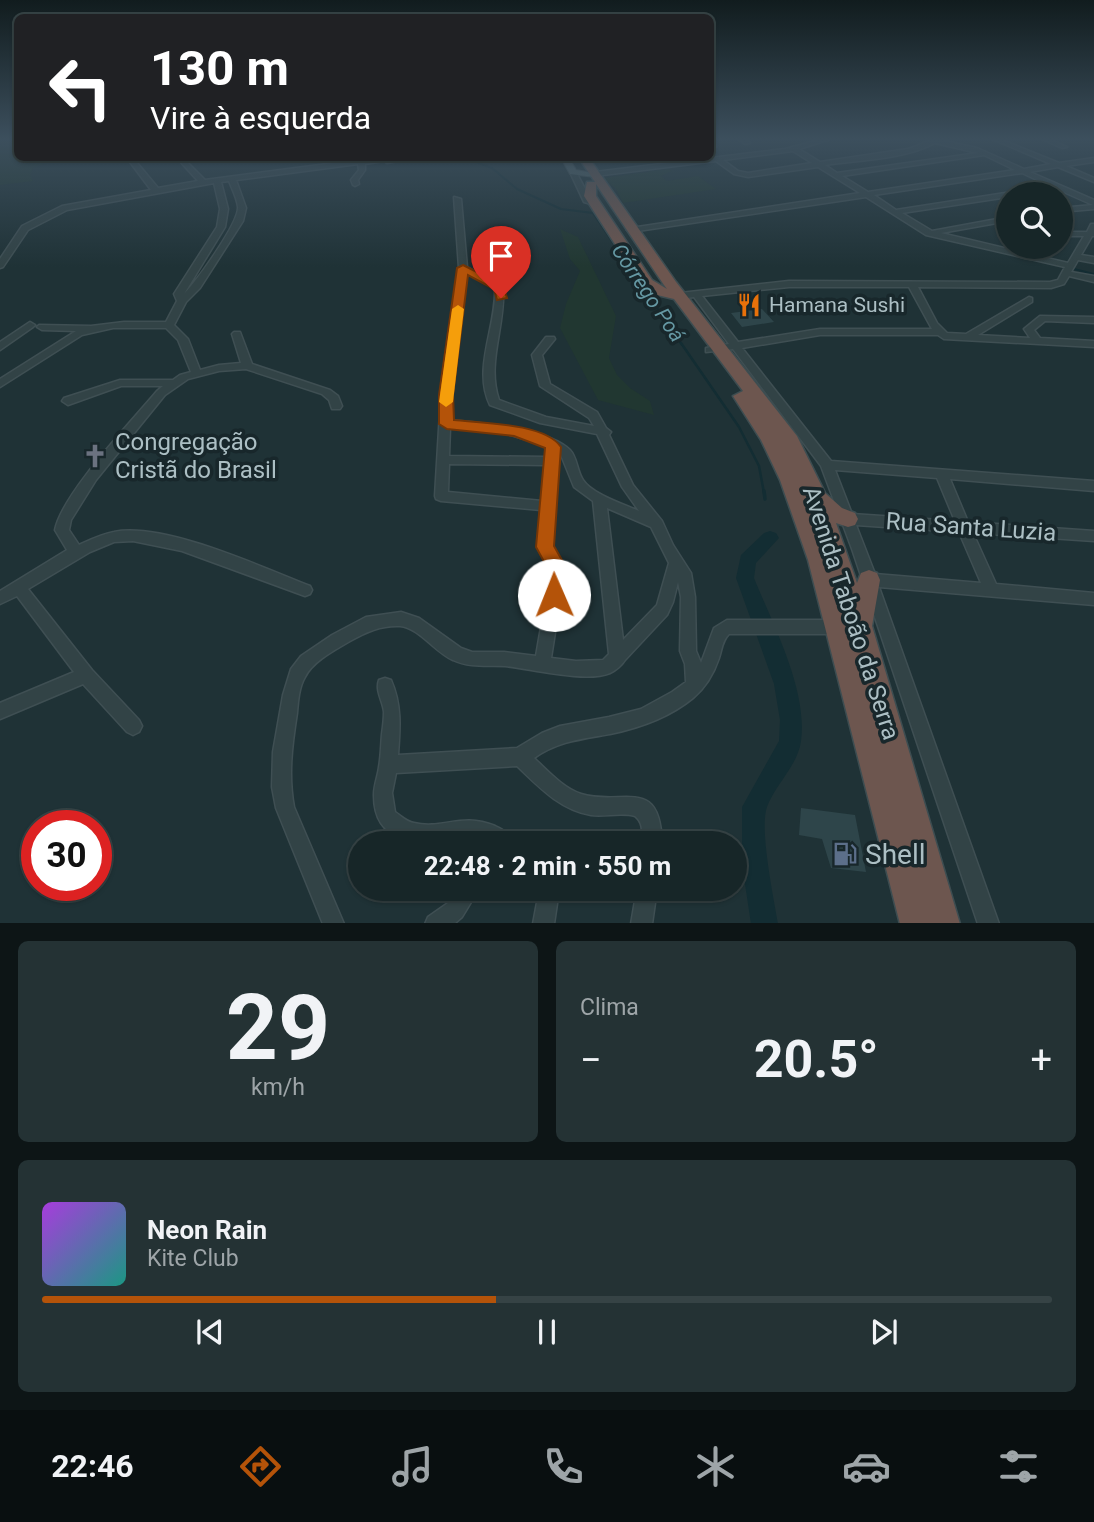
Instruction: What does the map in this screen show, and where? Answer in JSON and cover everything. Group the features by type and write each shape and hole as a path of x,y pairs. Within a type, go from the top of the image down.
{"highway":[{"name":"Avenida Taboão da Serra","path":"590,181 679,292 790,441 816,494 849,629 944,923"},
{"name":"Avenida Taboão da Serra","path":"590,181 679,292"},
{"name":"Avenida Taboão da Serra","path":"722,348 790,480 819,560 849,629 861,713 916,923"},
{"path":"816,494 835,514 848,519"},
{"path":"849,629 864,601 869,580"}],"street":[{"path":"148,181 157,192"},
{"path":"172,189 224,181"},
{"path":"169,325 182,301 197,286 239,221 242,208 232,181"},
{"path":"587,181 589,202"},
{"path":"846,181 929,233 992,247 1094,279"},
{"path":"631,230 948,181"},
{"path":"0,265 19,234 49,214 82,204 203,182 218,182"},
{"path":"182,301 179,294 221,227 226,211 218,182"},
{"path":"1073,194 1094,205"},
{"path":"895,212 996,197"},
{"path":"457,199 463,268 446,395 447,424 441,496 547,506"},
{"path":"1073,208 1094,205"},
{"path":"929,233 996,221"},
{"path":"679,292 789,284 1051,285 1061,282 1093,231"},
{"path":"1073,233 1093,231"},
{"path":"1084,245 1094,247"},
{"path":"992,247 996,246"},
{"path":"1077,257 1094,260"},
{"path":"463,268 499,287 501,298 492,347 491,387 494,402 544,420 605,432"},
{"path":"912,285 944,336 1094,344"},
{"path":"968,337 1029,300"},
{"path":"1037,341 1029,329 1043,318 1094,320"},
{"path":"0,347 30,325"},
{"path":"42,327 169,325 183,339 196,372"},
{"path":"0,384 70,337 91,328"},
{"path":"722,348 820,332 940,332"},
{"path":"236,334 247,366"},
{"path":"550,339 537,355 545,386 593,415 605,432 628,486 657,525 685,580 688,651 693,664 695,686"},
{"path":"722,348 827,466 989,923"},
{"path":"77,554 62,530 64,519 130,429 173,383 196,372 247,366 326,392 334,398 336,406"},
{"path":"0,372 16,373"},
{"path":"68,401 120,383 173,383"},
{"path":"447,424 515,431 548,442 552,454 545,547 558,569 542,665"},
{"path":"444,460 566,453 579,484 599,499 657,525"},
{"path":"827,466 1094,486"},
{"path":"942,476 991,590"},
{"path":"599,499 617,659"},
{"name":"Rua Santa Luzia","path":"848,519 1094,536"},
{"path":"0,598 77,554 113,537 149,535 305,590"},
{"path":"334,923 285,808 281,787 282,752 291,695 297,674 307,661 371,622 401,619 414,623 447,648 463,656 589,670 607,667 662,610 676,563"},
{"path":"869,580 1094,599"},
{"path":"19,587 86,675 133,726"},
{"path":"388,764 520,757 542,740 571,729 612,725 642,716 695,686 711,660 722,629 785,625 849,629"},
{"path":"0,711 86,675"},
{"path":"385,686 391,712 388,764 383,793 386,817 409,831"},
{"path":"520,757 543,781 582,803 625,803 639,806 654,824 653,831"},
{"path":"435,923 455,910 461,901"},
{"path":"543,923 547,901"},
{"path":"641,923 645,901"}],"green space":[{"path":"0,181 32,181 0,185"},
{"path":"607,181 705,181 716,189 623,203 616,189"},
{"path":"560,229 578,237 616,316 609,358 617,375 630,388 650,401 654,415 598,400 560,328 566,304 580,271 570,259"}],"building":[{"path":"762,309 774,322 742,327 731,313"},
{"name":"Shell","path":"801,808 855,815 866,872 831,868 822,839 799,835"}],"waterway":[{"name":"Córrego Poá","path":"508,181 517,189 561,209 593,213 682,345"},
{"path":"1074,269 1094,274"},
{"name":"Córrego Poá","path":"681,343 739,427 759,466 764,493"},
{"name":"Córrego Poá","path":"764,491 765,499"},
{"name":"Córrego Poá","path":"765,923 755,864 754,807 790,743 791,720 785,684 745,578 747,560 770,538"}],"slow traffic":[{"path":"446,402 458,309"}],"place":[{"name":"Hamana Sushi","path":"749,305"},
{"name":"Congregação Cristã do Brasil","path":"95,456"},
{"name":"Shell","path":"845,854"}],"route":[{"path":"501,298 499,287 463,268 446,395 447,424 515,431 548,442 553,447 545,547 558,569 554,595"}]}
